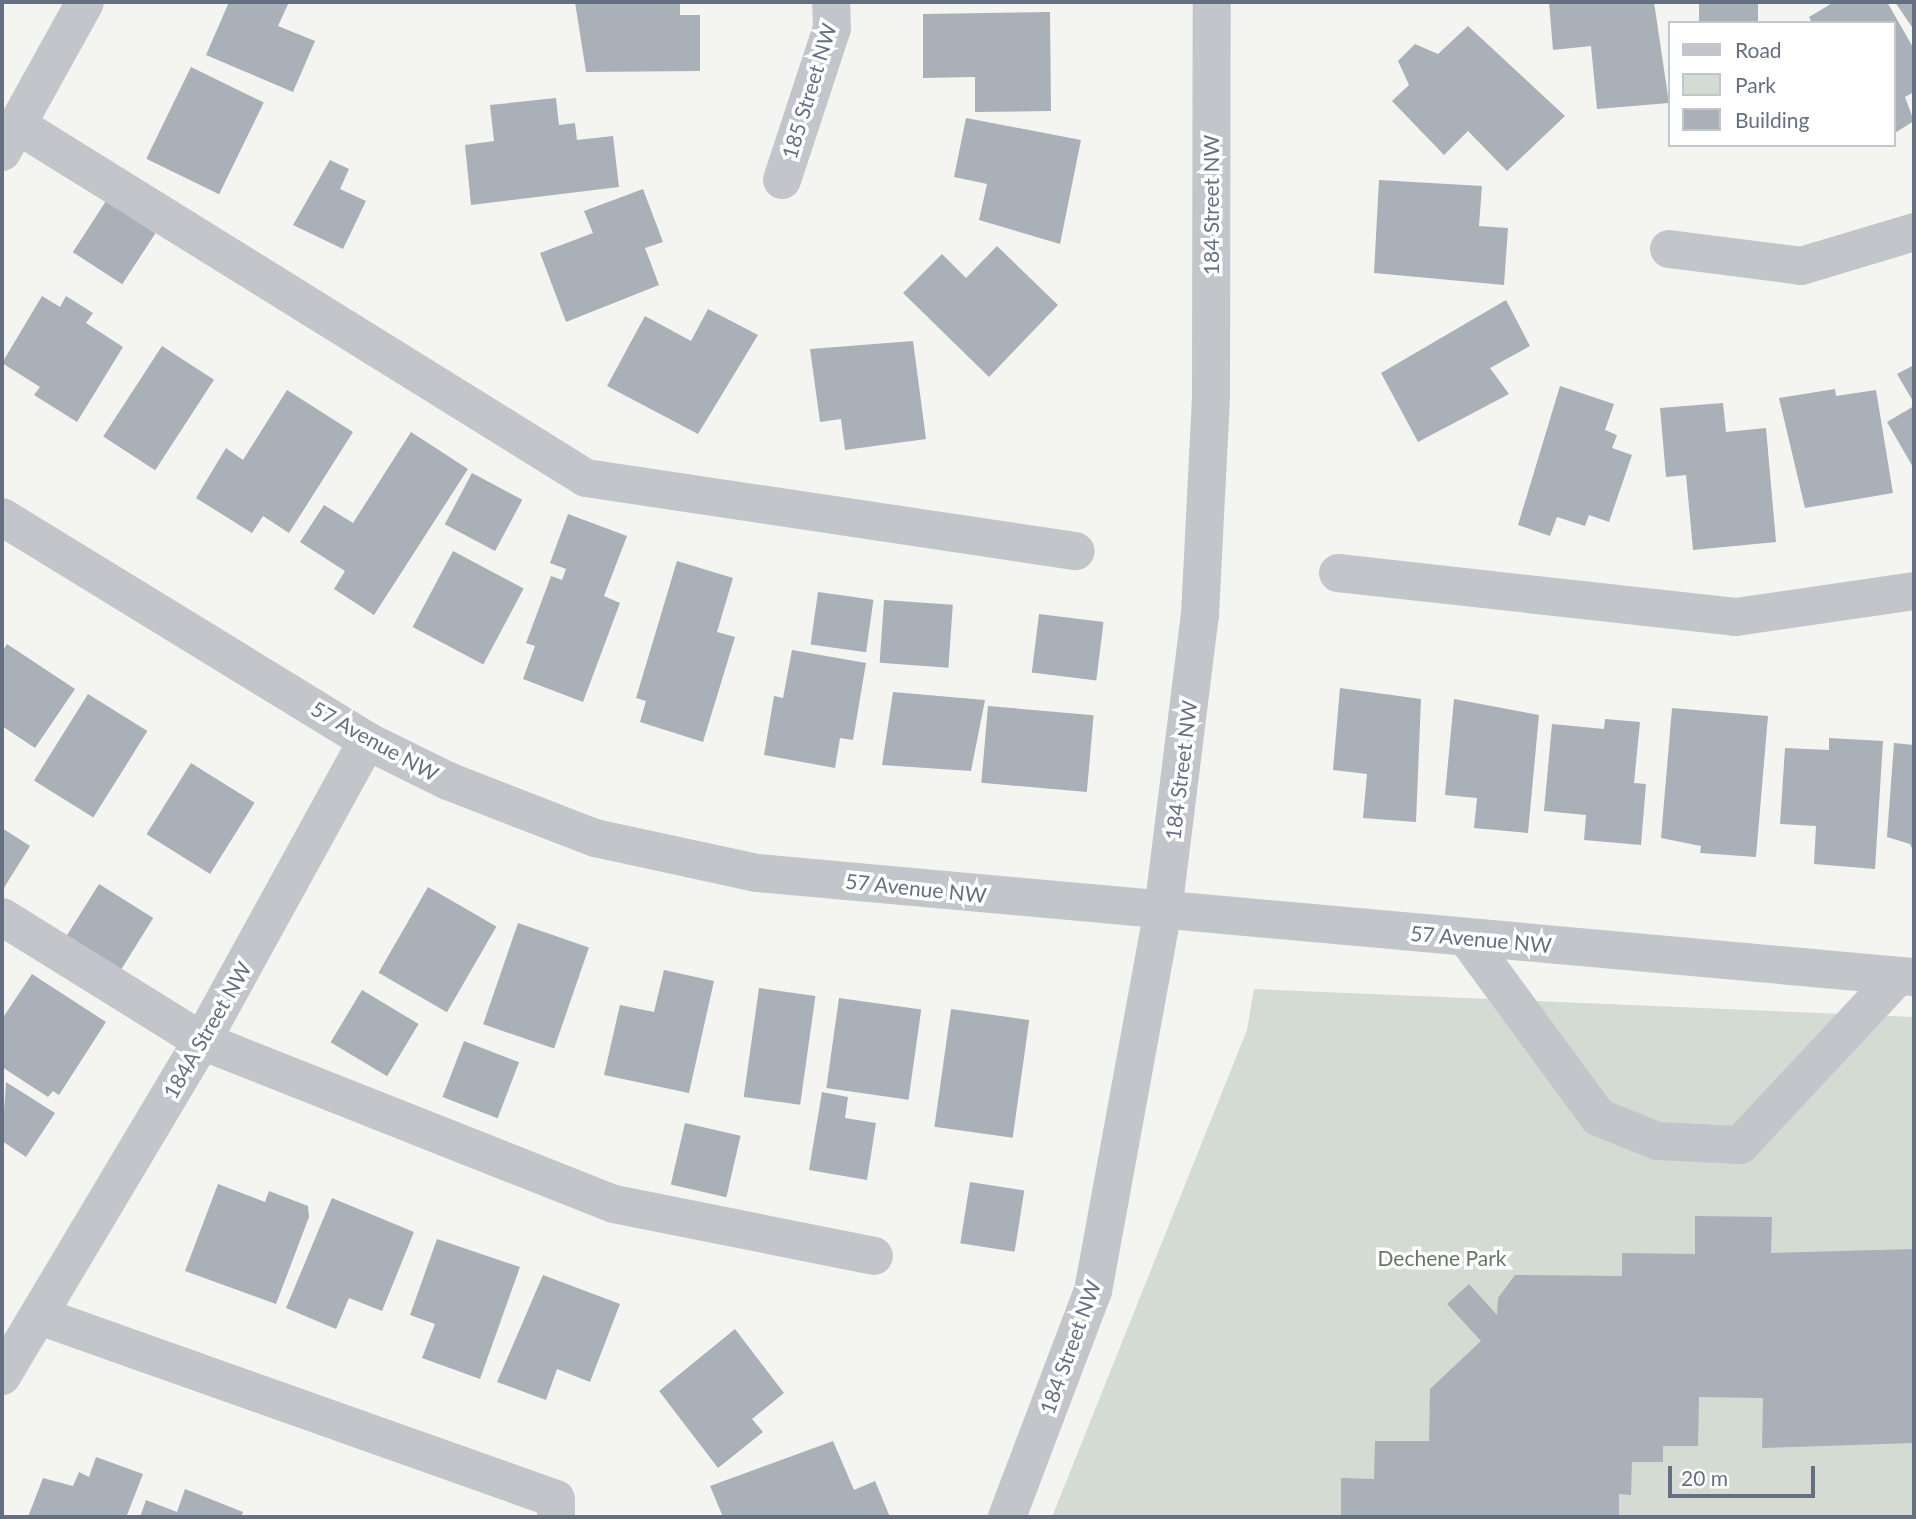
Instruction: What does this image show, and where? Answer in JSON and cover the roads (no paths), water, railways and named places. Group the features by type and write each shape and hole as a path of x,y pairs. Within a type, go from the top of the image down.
{"street":[{"path":"85,2 10,139 586,478 1076,551"},
{"name":"185 Street NW","path":"782,180 832,28 831,2"},
{"name":"184 Street NW","path":"1007,1517 1093,1291 1163,911 1200,615 1211,395 1212,2"},
{"path":"1669,249 1801,266 1914,232"},
{"name":"57 Avenue NW","path":"2,517 367,741 448,781 608,841 757,873 1906,976"},
{"path":"1338,573 1736,617 1914,591"},
{"name":"184A Street NW","path":"2,1376 202,1041 367,741"},
{"path":"2,917 202,1041 614,1204 874,1256"},
{"path":"1466,937 1598,1117 1657,1141 1740,1145 1906,976"},
{"path":"40,1315 556,1499 556,1517"}],"park label":[{"name":"Dechene Park","path":"1442,1258"}]}
